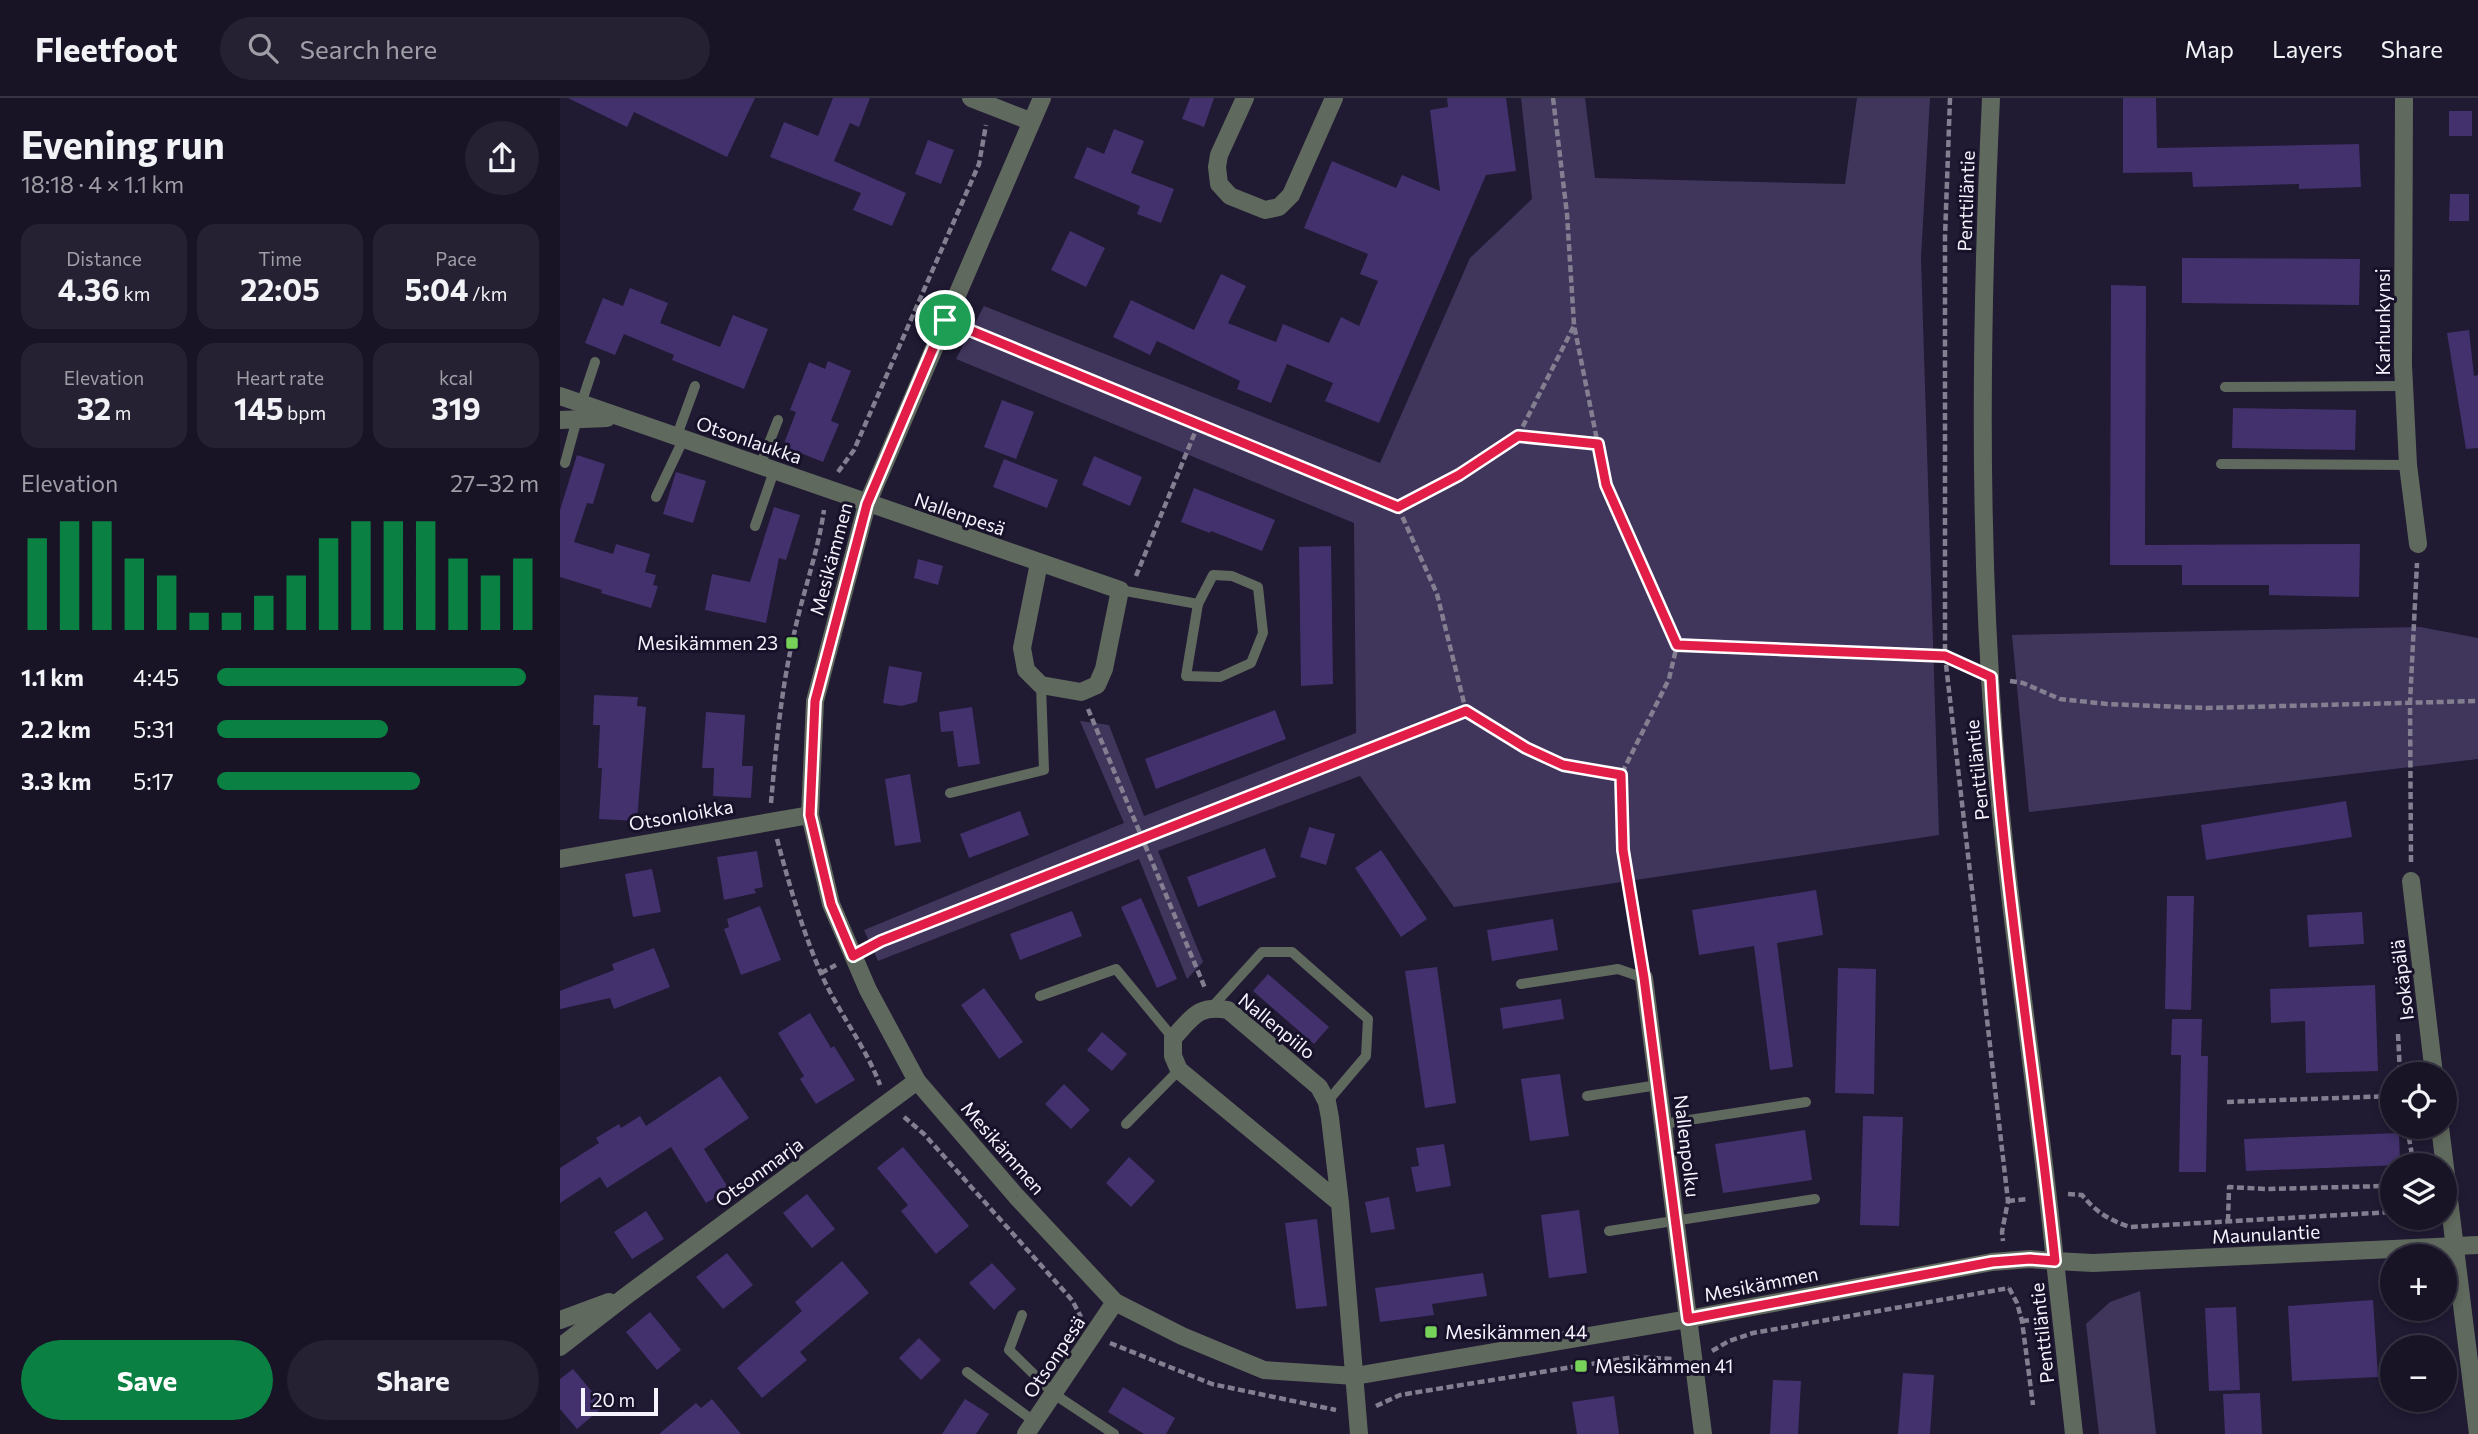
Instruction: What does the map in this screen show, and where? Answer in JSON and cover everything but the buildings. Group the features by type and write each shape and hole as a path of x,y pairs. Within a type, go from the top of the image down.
{"street":[{"path":"971,98 1030,121"},
{"name":"Mesikämmen","path":"1042,98 867,504 815,701 810,815 831,904 868,990 917,1081 1016,1196 1115,1303 1182,1336 1264,1370 1355,1376 2005,1261 2055,1261"},
{"path":"1245,98 1219,155 1219,184 1230,196 1265,210 1279,206 1291,195 1334,98"},
{"name":"Penttiläntie","path":"1991,98 1985,237 1984,529 1994,738 2074,1434"},
{"name":"Karhunkynsi","path":"2404,98 2404,386 2408,465 2418,544"},
{"name":"Otsonlaukka","path":"560,396 573,414 617,418 867,504"},
{"name":"Nallenpesä","path":"867,504 1120,590"},
{"path":"1039,563 1022,648 1026,670 1041,685 1081,692 1097,685 1104,668 1120,590"},
{"name":"Otsonloikka","path":"560,859 810,815"},
{"name":"Isokäpälä","path":"2412,881 2433,1062"},
{"name":"Nallenpolku","path":"1644,978 1703,1434"},
{"name":"Nallenpiilo","path":"1173,1038 1199,1011 1212,1007 1228,1010 1318,1087 1327,1102"},
{"path":"1173,1038 1173,1056 1178,1070 1340,1203"},
{"name":"Otsonmarja","path":"560,1347 917,1081"},
{"path":"1327,1102 1340,1203 1359,1434"},
{"path":"2442,1139 2455,1244"},
{"name":"Maunulantie","path":"2457,1246 2478,1245"},
{"name":"Maunulantie","path":"2055,1261 2093,1264 2380,1250"},
{"path":"2457,1262 2478,1434"},
{"name":"Otsonmarja","path":"560,1320 626,1296"},
{"name":"Otsonpesä","path":"1031,1428 1115,1303"}],"lane":[{"path":"565,463 573,414 596,362"},
{"path":"656,497 680,439 695,386"},
{"path":"2225,387 2404,386"},
{"path":"755,526 778,420"},
{"path":"2221,464 2408,465"},
{"path":"1213,575 1232,576 1258,587 1264,634 1251,663 1220,677 1186,676 1198,604 1213,575"},
{"path":"1120,590 1198,604"},
{"path":"950,793 1044,770 1041,685"},
{"path":"1212,1007 1262,952 1292,952 1368,1019 1366,1056 1327,1102"},
{"path":"1040,996 1116,969 1173,1038"},
{"path":"1521,984 1618,969 1644,978"},
{"path":"1126,1124 1178,1070"},
{"path":"1587,1096 1658,1085"},
{"path":"1663,1124 1806,1102"},
{"path":"1609,1231 1815,1199"},
{"path":"1021,1315 1009,1350 1054,1394 1114,1434"},
{"path":"967,1372 1031,1428"}],"path":[{"path":"1553,98 1567,214 1574,325 1606,485 1677,645 1669,679 1621,775 1623,850 1644,978"},
{"path":"1950,98 1945,237 1945,656 2008,1201 2002,1232 2005,1261 2009,1288 2022,1321 2033,1405"},
{"path":"916,309 1398,507 1437,594 1466,711 1526,748 1563,765 1621,775"},
{"path":"1398,507 1459,475 1518,436 1574,325"},
{"path":"1120,590 1132,584 1198,425"},
{"path":"1518,436 1598,444"},
{"path":"2412,881 2410,703 2418,544"},
{"path":"1677,645 1945,656 1991,677 2023,683 2060,699 2107,704 2206,708 2478,701"},
{"path":"1081,692 1212,1007"},
{"path":"821,973 881,941 1466,711"},
{"path":"2398,1034 2399,1062"},
{"path":"2227,1102 2380,1096"},
{"path":"2228,1221 2228,1187 2266,1189 2380,1186"},
{"path":"2008,1201 2066,1193 2082,1195 2094,1209 2109,1220 2130,1227 2380,1213"}],"shaded area":[{"path":"1521,98 1585,98 1595,178 1845,184 1857,98 1930,98 1921,258 1939,835 1454,907 1360,776 1158,851 1203,962 1187,979 1139,859 878,961 864,930 1124,823 1080,721 1109,725 1144,816 1356,733 1354,523 956,359 984,306 1380,463 1470,258 1532,199"},
{"path":"2420,627 2478,638 2478,759 2029,812 2012,635"},
{"path":"2140,1291 2156,1434 2099,1434 2086,1324 2110,1302"}],"place":[{"name":"Mesikämmen 23","path":"792,643"},
{"name":"Mesikämmen 44","path":"1431,1332"},
{"name":"Mesikämmen 41","path":"1581,1366"}],"route":[{"path":"945,320 1398,507 1459,475 1518,436 1598,444 1606,485 1677,645 1945,656 1991,677 1994,738 2055,1261 2030,1259 1992,1262 1688,1319 1644,978 1623,850 1621,775 1563,765 1526,748 1466,711 881,941 853,956 831,904 810,815 815,701 867,504 945,320"}]}
